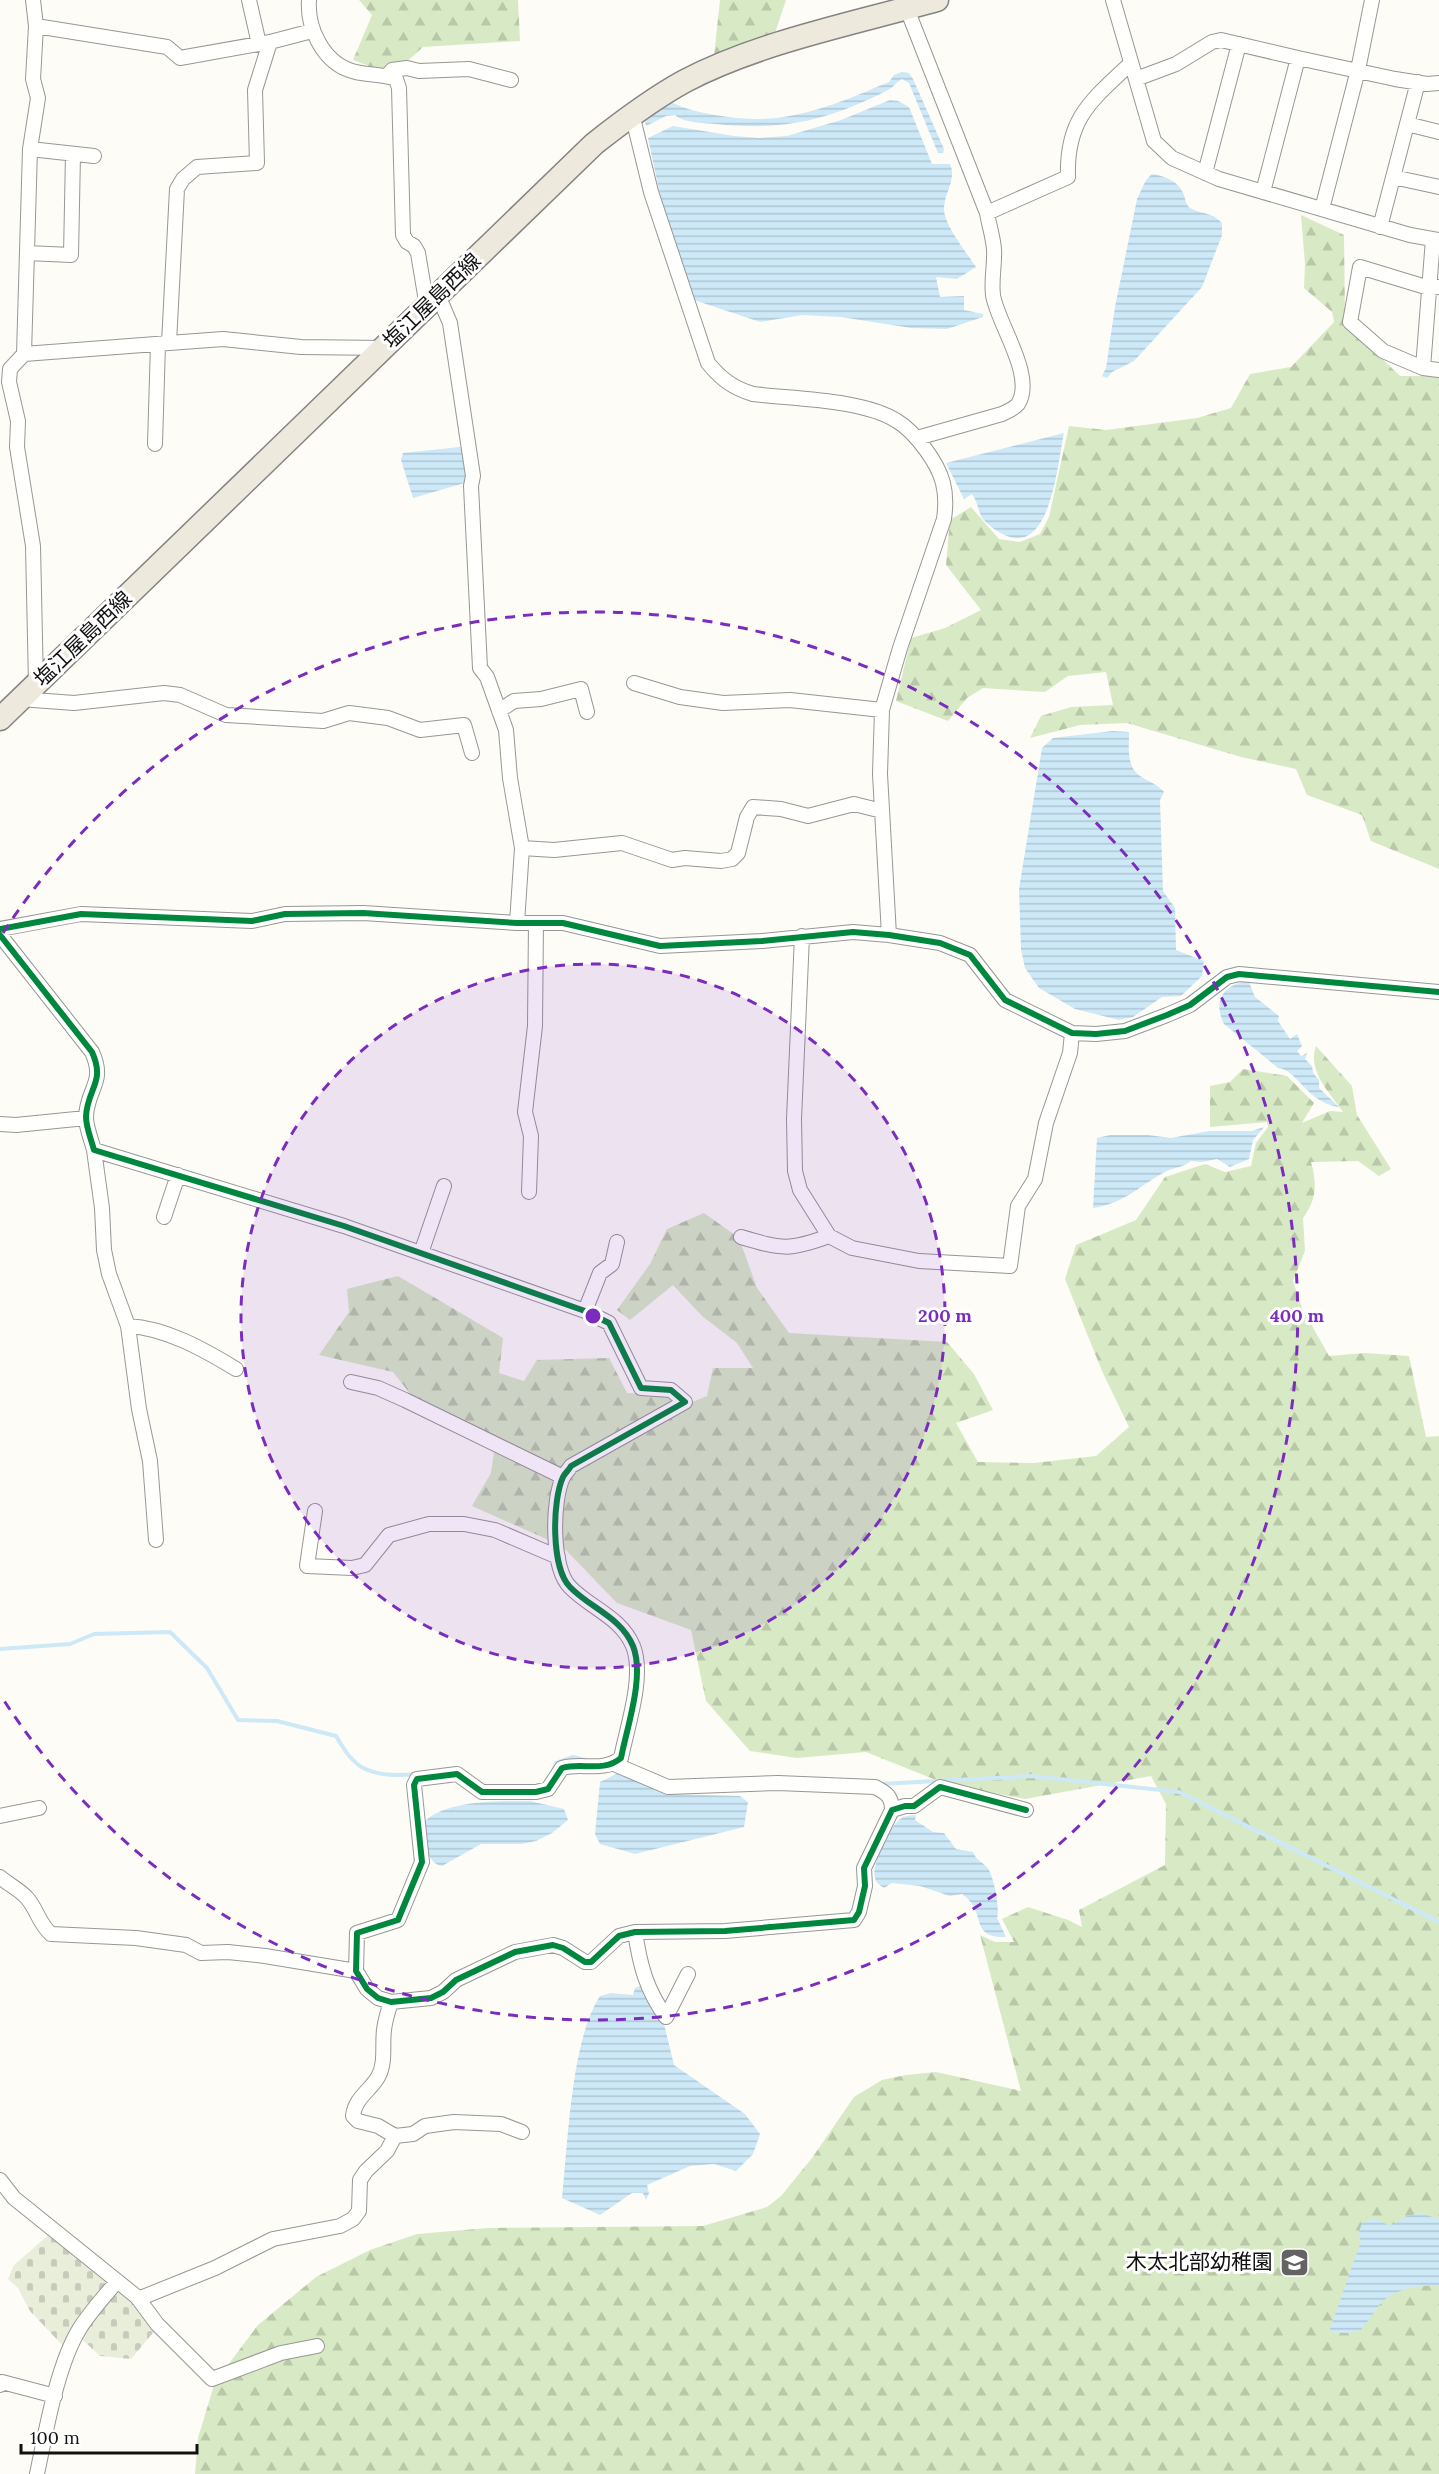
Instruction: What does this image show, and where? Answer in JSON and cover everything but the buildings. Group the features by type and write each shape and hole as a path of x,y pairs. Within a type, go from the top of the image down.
{"main road":[{"name":"塩江屋島西線","path":"0,719 594,144 632,114 685,81 724,63 763,49 937,0"}],"street":[{"path":"33,0 36,26 33,79 38,98 30,149 27,254 19,358 10,369 9,382 18,421 17,447 33,546 28,692 74,703 164,693 180,695 226,715 323,721 349,713 388,718 420,730 464,725 472,753"},
{"path":"154,444 177,189 183,178 197,166 258,163 255,90 265,43 249,0"},
{"path":"309,0 308,15 312,31 327,55 349,70 387,75 396,80 399,88 403,235 407,243 414,246 418,254 433,301 452,334 473,476 471,486 480,668 487,677 506,730 510,778 522,848 517,923"},
{"path":"1113,0 1154,141 1172,158 1205,173 1263,192 1436,240 1434,288 1423,368"},
{"path":"1322,209 1358,70 1372,0"},
{"path":"907,9 987,213 994,246 993,292 995,303 1009,335 1021,376 1019,403 1013,409 917,438"},
{"path":"36,26 167,46 180,58 265,43 312,31"},
{"path":"1136,79 1163,70 1212,42 1221,40 1418,82 1439,83"},
{"path":"1205,173 1239,44"},
{"path":"1263,192 1298,58"},
{"path":"987,213 1068,177 1070,144 1083,110 1131,63"},
{"path":"387,75 392,70 407,68 419,71 469,69 512,80"},
{"path":"1380,226 1418,82"},
{"path":"632,114 651,192 708,363 720,378 736,388 753,394 867,408 897,421 917,438 936,464 944,481 947,499 944,519 900,648 882,710 880,774 889,935"},
{"path":"1407,124 1439,132"},
{"path":"30,149 94,156"},
{"path":"27,254 70,255 73,154"},
{"path":"1393,177 1439,187"},
{"path":"1434,288 1359,267 1350,322 1383,351 1423,368 1439,370"},
{"path":"0,361 164,343 223,339 301,347 384,348"},
{"path":"634,683 680,697 723,703 790,700 882,710"},
{"path":"499,711 514,701 541,699 581,689 587,712"},
{"path":"522,848 554,850 622,843 672,860 685,858 721,861 732,859 738,853 747,817 753,807 781,809 808,816 854,804 882,811"},
{"path":"0,929 81,914 252,921 285,914 363,913 517,923 563,923 660,946 740,943 853,932 889,935 940,943 970,955 1005,1000 1072,1033 1096,1034 1125,1031 1190,1005 1220,981 1239,974 1439,992"},
{"path":"529,1192 531,1136 525,1112 535,1026 536,923"},
{"path":"0,934 92,1052 97,1063 98,1081 88,1102 86,1118 94,1150 102,1208 104,1250 109,1274 128,1326 139,1410 150,1461 156,1540"},
{"path":"802,936 794,1119 795,1171 800,1190 829,1236 852,1248 919,1261 1010,1266 1018,1206 1035,1179 1046,1123 1070,1053 1072,1033"},
{"path":"0,1125 86,1118"},
{"path":"94,1150 344,1226 585,1311 609,1323 641,1388 671,1390 685,1402 571,1466 563,1478 556,1521 556,1548 569,1586 623,1629 633,1647 636,1685 621,1758 606,1765"},
{"path":"164,1217 178,1175"},
{"path":"421,1253 444,1186"},
{"path":"741,1237 771,1246 788,1248 829,1236"},
{"path":"585,1311 600,1273 612,1263 617,1242"},
{"path":"128,1326 150,1327 214,1355 236,1369"},
{"path":"351,1382 378,1388 405,1400 480,1435 563,1478"},
{"path":"315,1511 307,1566 352,1568 365,1565 389,1535 429,1524 464,1524 495,1530 558,1557"},
{"path":"575,1764 606,1765 668,1787 778,1784 875,1788 885,1792 892,1801 892,1810 864,1868 865,1886 859,1912 854,1920 725,1931 634,1932 619,1936 591,1962 585,1962 563,1948 553,1945 515,1952 456,1980 443,1992 431,1998 391,2002 378,1998 368,1989 356,1971 357,1934 398,1920 422,1862 414,1785 417,1779 457,1774 482,1792 536,1792 548,1790 562,1768 575,1764"},
{"path":"892,1810 914,1806 940,1787 1026,1810"},
{"path":"0,1816 39,1808"},
{"path":"0,1877 29,1900 44,1929 51,1934 136,1938 186,1945 201,1953 228,1952 265,1956 356,1971"},
{"path":"634,1932 639,1964 655,2001 666,2017 688,1974"},
{"path":"391,2002 384,2029 382,2068 372,2086 361,2096 354,2107 353,2116 358,2121 378,2126 395,2136 413,2134 425,2126 454,2122 501,2124 522,2132"},
{"path":"138,2299 215,2268 273,2239 340,2226 353,2219 359,2211 360,2180 387,2151 395,2136"},
{"path":"0,2180 14,2198 138,2299 157,2324 212,2379 281,2353 316,2346"},
{"path":"37,2474 55,2396 69,2352 80,2328 117,2281"},
{"path":"0,2385 2,2382 55,2396"}],"green space":[{"path":"359,0 518,0 520,41 423,47 392,75 353,60 372,15"},
{"path":"720,0 786,0 773,39 714,56"},
{"path":"1301,215 1344,235 1345,323 1400,376 1439,376 1439,869 1371,841 1362,815 1307,795 1296,769 1241,757 1127,723 1080,725 1030,738 1041,716 1071,707 1113,705 1106,672 1068,676 1045,692 983,688 967,698 948,721 896,701 911,638 945,628 981,610 946,565 950,520 971,507 999,539 1020,542 1040,534 1049,517 1069,426 1106,430 1197,418 1231,408 1250,374 1291,367 1334,322 1332,312 1304,288 1305,264"},
{"path":"1316,1046 1352,1086 1357,1115 1391,1169 1379,1176 1358,1161 1311,1162 1314,1191 1311,1204 1303,1218 1305,1251 1293,1281 1302,1308 1329,1356 1365,1353 1409,1356 1426,1437 1439,1436 1439,2474 195,2474 198,2438 215,2382 258,2325 316,2277 370,2250 417,2234 488,2228 703,2226 767,2207 781,2196 812,2158 854,2097 882,2080 936,2072 1021,2091 980,1935 995,1942 1014,1942 1002,1919 1028,1907 1082,1927 1079,1910 1165,1865 1166,1804 1151,1776 1025,1799 946,1784 866,1752 797,1758 750,1751 706,1701 691,1630 617,1603 562,1546 472,1506 491,1473 496,1438 415,1400 393,1372 319,1355 349,1312 347,1289 398,1276 503,1338 499,1373 524,1381 537,1360 609,1358 627,1393 665,1395 690,1403 707,1396 713,1368 753,1368 737,1343 702,1316 673,1285 630,1320 617,1310 650,1264 667,1229 704,1213 739,1238 757,1288 789,1333 947,1342 974,1374 993,1410 956,1423 978,1462 1034,1463 1096,1456 1129,1427 1102,1371 1065,1279 1076,1245 1136,1220 1165,1177 1205,1164 1225,1172 1251,1166 1256,1143 1268,1127 1267,1122 1210,1127 1210,1086 1230,1082 1243,1069 1287,1076 1314,1103 1302,1123 1330,1111 1343,1112 1317,1073 1314,1055"},
{"path":"52,2232 135,2301 157,2328 131,2359 100,2356 73,2331 65,2348 30,2311 18,2288 8,2279 14,2265"}],"water":[{"path":"902,72 909,73 913,79 944,149 943,153 938,153 909,83 902,79 890,89 866,101 804,121 739,126 694,122 675,115 666,116 646,126 645,119 669,102 695,111 737,118 777,118 796,115 833,104 889,82 894,75"},
{"path":"890,100 898,101 909,107 932,164 950,164 952,170 944,209 945,216 952,231 976,267 957,279 936,277 940,297 964,296 964,310 983,314 983,317 947,329 911,328 841,317 802,315 760,322 694,300 660,195 648,138 673,126 734,136 759,138 787,136 841,120"},
{"path":"1152,174 1166,177 1174,182 1183,193 1190,208 1218,219 1222,223 1222,235 1202,287 1134,361 1112,372 1107,378 1102,376 1106,368 1115,307 1137,199 1146,180"},
{"path":"1064,433 1051,498 1037,528 1027,536 1010,537 983,519 972,494 964,499 946,463"},
{"path":"464,448 468,482 413,498 401,460 403,453"},
{"path":"1112,731 1129,732 1129,756 1132,767 1140,776 1164,792 1160,800 1163,891 1175,908 1176,950 1204,961 1202,976 1181,996 1162,997 1133,1017 1119,1020 1075,1009 1039,988 1025,968 1021,949 1019,889 1042,748 1053,738"},
{"path":"1249,982 1255,997 1279,1016 1278,1021 1290,1039 1297,1034 1302,1046 1297,1051 1301,1056 1307,1053 1305,1059 1312,1066 1313,1073 1319,1080 1319,1088 1339,1107 1319,1099 1291,1074 1278,1068 1224,1024 1219,1009 1222,996 1231,987"},
{"path":"1264,1127 1253,1140 1249,1159 1230,1167 1217,1159 1202,1162 1191,1161 1159,1175 1115,1202 1093,1208 1097,1138 1110,1135 1148,1135 1171,1138 1209,1131 1252,1131"},
{"path":"618,1773 667,1794 740,1796 748,1802 744,1827 635,1854 600,1844 595,1834 600,1782"},
{"path":"530,1801 564,1809 568,1820 552,1833 536,1841 521,1844 481,1844 442,1866 432,1860 427,1848 425,1821 435,1814 460,1805"},
{"path":"916,1815 915,1820 933,1832 944,1833 956,1849 973,1852 987,1868 991,1874 996,1894 997,1918 1006,1937 994,1936 982,1929 975,1908 962,1894 950,1896 920,1886 892,1883 884,1888 877,1883 876,1864 887,1836 902,1818"},
{"path":"642,1985 664,2024 674,2065 745,2114 760,2134 753,2154 736,2171 714,2164 690,2166 647,2185 649,2193 646,2200 643,2193 632,2193 600,2215 562,2198 572,2093 577,2065 590,2015 600,1996 611,1993 633,1995 635,1988"},
{"path":"1420,2213 1439,2219 1439,2286 1410,2288 1390,2296 1382,2302 1361,2330 1346,2333 1329,2332 1361,2241 1358,2235 1362,2223 1374,2218 1390,2226 1407,2216"}],"waterway":[{"path":"0,1649 70,1644 94,1634 170,1632 207,1668 238,1720 277,1721 336,1736 350,1758 367,1770 392,1775 417,1774"},
{"path":"552,1773 556,1763 573,1757 585,1760"},
{"path":"880,1784 1031,1776 1179,1792 1439,1922"}],"cycle path":[{"path":"0,929 81,914 252,921 285,914 363,913 517,923 563,923 660,946 762,941 853,932 889,935 940,943 970,955 1005,1000 1072,1033 1096,1034 1125,1031 1190,1005 1227,977 1239,974 1439,992"},
{"path":"0,935 92,1052 96,1063 97,1079 89,1099 86,1117 94,1150 344,1226 585,1311 609,1323 641,1388 671,1390 685,1402 571,1466 559,1488 555,1534 559,1565 564,1578 570,1587 621,1628 628,1636 636,1658 636,1686 621,1758 607,1765 562,1768 548,1789 536,1792 482,1792 457,1774 417,1779 414,1785 422,1862 398,1920 357,1933 356,1971 367,1989 378,1998 391,2002 431,1998 443,1992 456,1980 515,1952 553,1945 563,1948 585,1962 591,1962 619,1936 635,1932 725,1931 854,1920 859,1912 865,1886 864,1868 892,1810 914,1806 940,1787 1026,1810"}],"place":[{"name":"木太北部幼稚園","path":"1294,2262"}]}
